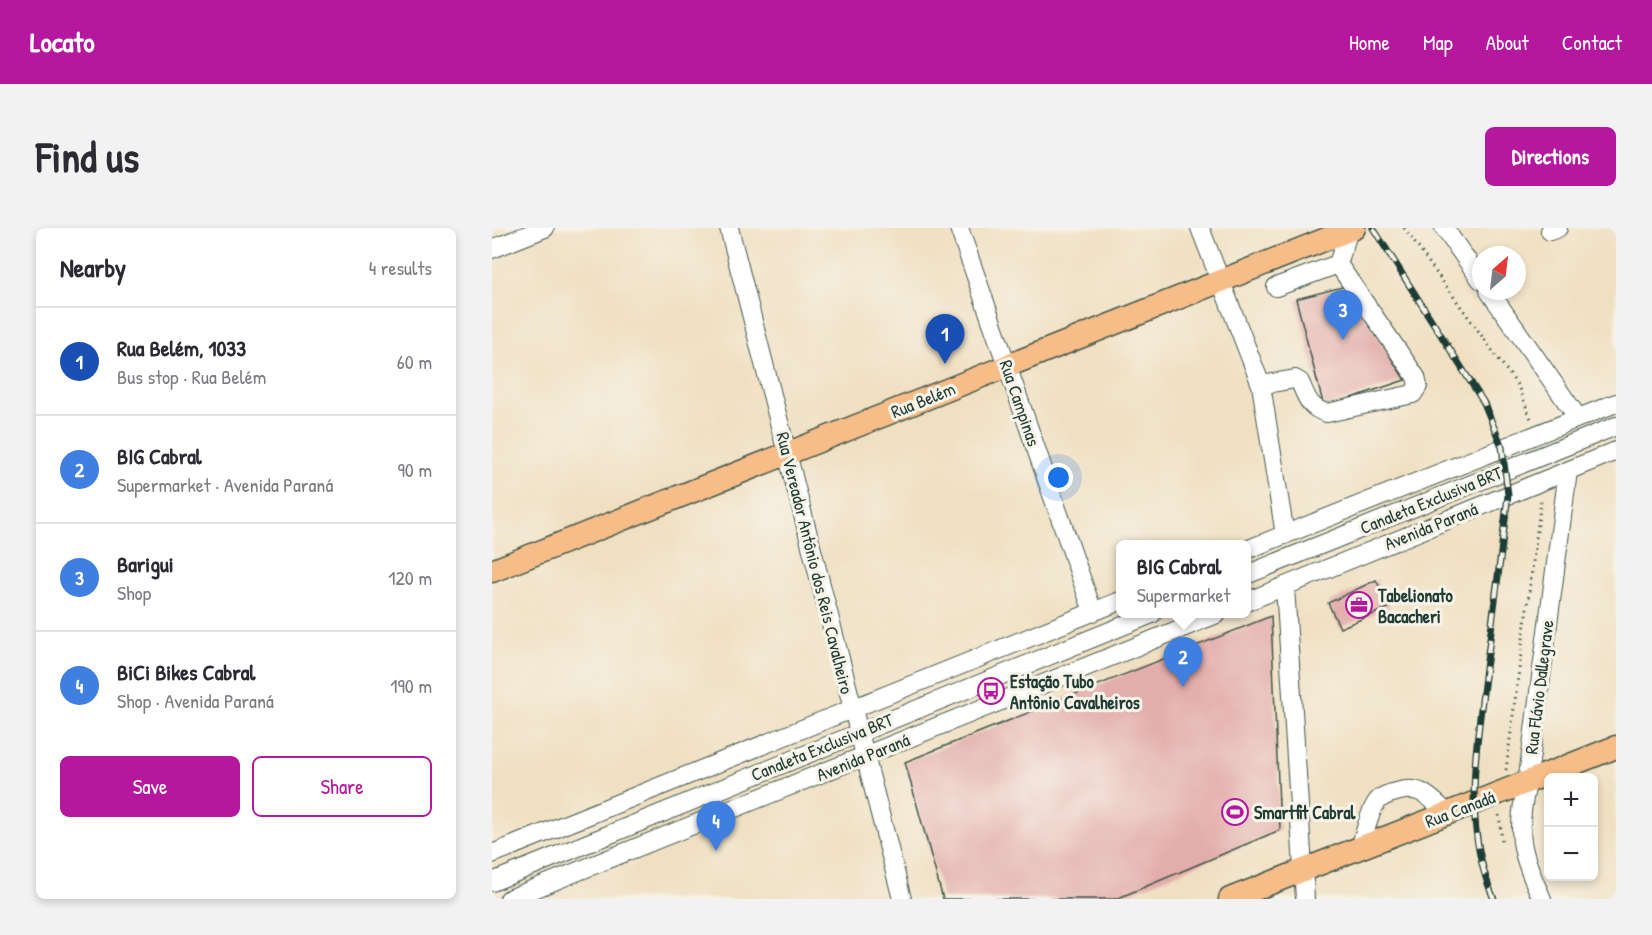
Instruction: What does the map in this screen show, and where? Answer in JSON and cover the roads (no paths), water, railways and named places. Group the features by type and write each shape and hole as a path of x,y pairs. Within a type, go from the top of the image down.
{"main road":[{"name":"Rua Belém","path":"492,571 1350,229"},
{"name":"Rua Canadá","path":"1230,899 1527,784 1616,747"}],"street":[{"path":"492,249 545,228"},
{"name":"Rua Vereador Antônio dos Reis Cavalheiro","path":"729,228 902,899"},
{"name":"Rua Campinas","path":"959,228 1093,612"},
{"path":"1200,228 1261,385 1285,535"},
{"path":"1444,228 1472,267"},
{"path":"1276,287 1338,264 1350,229"},
{"path":"1263,264 1295,281"},
{"path":"1261,385 1295,379 1300,382 1309,403 1315,410 1327,413 1413,394 1418,386 1416,378 1338,264"},
{"path":"1495,300 1578,418"},
{"path":"1251,548 1616,403"},
{"name":"Canaleta Exclusiva BRT","path":"1251,573 1616,426"},
{"name":"Avenida Paraná","path":"1251,600 1616,451"},
{"name":"Rua Flávio Dallegrave","path":"1542,899 1527,867 1520,840 1519,815 1527,784 1568,471"},
{"path":"1286,586 1285,692 1304,869 1305,899"},
{"path":"492,854 1116,603"},
{"name":"Canaleta Exclusiva BRT","path":"492,882 1142,618"},
{"name":"Avenida Paraná","path":"509,899 1207,618"},
{"path":"1360,848 1375,804 1382,796 1408,788 1416,789 1425,793 1448,814"}],"railway":[{"path":"1373,228 1484,403 1502,447 1508,495 1474,785 1478,842 1484,871 1494,899"}],"place":[{"name":"Barigui","path":"1343,340"},
{"name":"Rua Belém, 1033","path":"945,364"},
{"name":"Tabelionato Bacacheri","path":"1359,605"},
{"name":"BIG Cabral","path":"1183,687"},
{"name":"Estação Tubo Antônio Cavalheiros","path":"991,691"},
{"name":"Smartfit Cabral","path":"1235,812"},
{"name":"BiCi Bikes Cabral","path":"716,851"}]}
